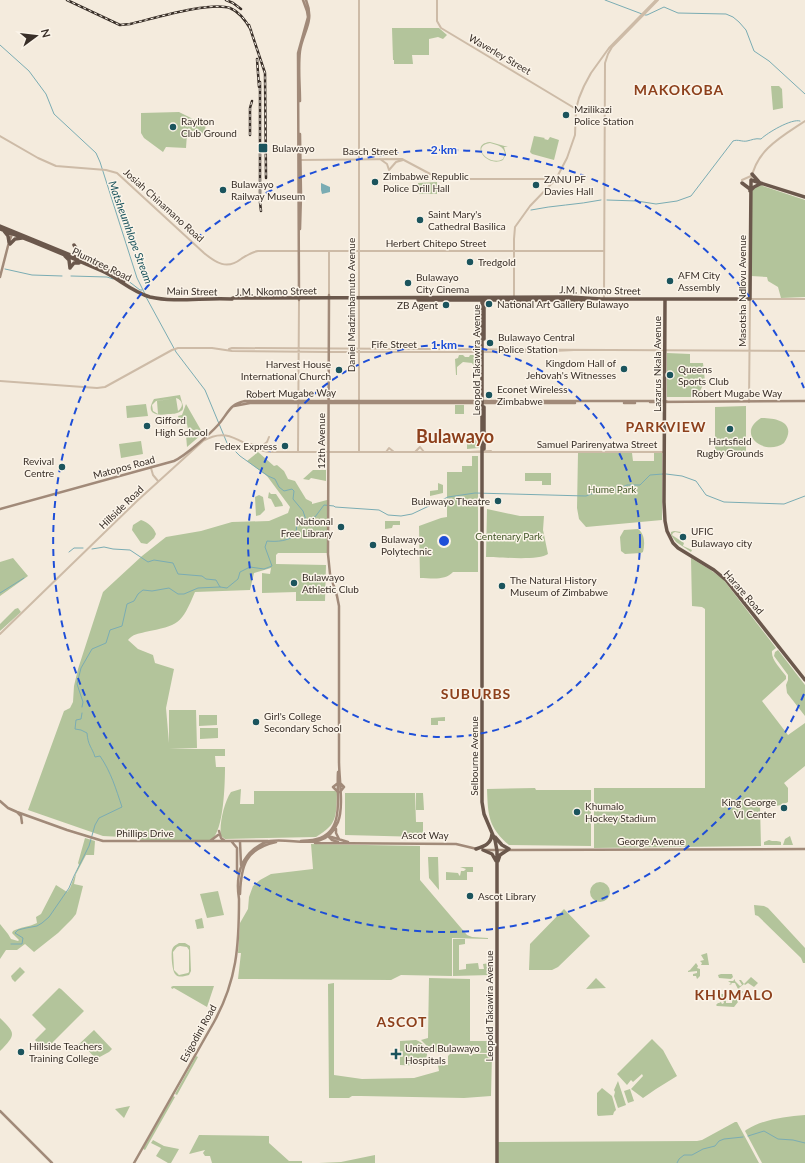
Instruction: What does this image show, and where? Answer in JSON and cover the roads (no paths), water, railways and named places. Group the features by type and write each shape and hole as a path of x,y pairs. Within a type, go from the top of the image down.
{"highway":[{"path":"751,178 760,183"},
{"path":"751,178 760,183 805,198"},
{"name":"Masotsha Ndlovu Avenue","path":"750,299 751,178"},
{"path":"742,182 750,190 760,183"},
{"path":"1,228 15,233"},
{"path":"1,228 8,236 9,244"},
{"name":"Plumtree Road","path":"1,228 66,254 102,271 132,288"},
{"name":"Plumtree Road","path":"15,233 23,238 66,254"},
{"path":"9,244 15,239 23,238"},
{"path":"74,245 83,262 75,263 70,268 69,260 66,254 73,252 74,245"},
{"name":"Main Street","path":"132,288 145,295 162,299 231,299"},
{"name":"J.M. Nkomo Street","path":"231,299 329,298 665,300"},
{"name":"J.M. Nkomo Street","path":"514,300 578,298 665,300"},
{"name":"Leopold Takawira Avenue","path":"483,299 483,493"},
{"path":"665,300 750,299"},
{"name":"Lazarus Nkala Avenue","path":"664,452 666,402 664,351 665,300"},
{"name":"Harare Road","path":"664,452 665,521 666,531 673,543 678,548 714,570 726,580 805,680"},
{"name":"Selbourne Avenue","path":"483,493 484,606 482,802 484,814 496,841 497,850"},
{"path":"476,849 489,843 492,833"},
{"path":"492,833 502,845 509,849 500,856 497,866"},
{"path":"483,850 492,854 496,860 497,866"},
{"name":"Leopold Takawira Avenue","path":"497,850 497,1163"}],"main road":[{"path":"299,299 299,251 301,227 300,52 309,25 310,15 304,0"},
{"path":"0,277 9,244 15,233"},
{"name":"12th Avenue","path":"329,298 329,572 339,606 339,782"},
{"name":"Robert Mugabe Way","path":"232,407 236,403 245,400 299,402 805,401"},
{"name":"Matopos Road","path":"0,509 152,468 178,459 218,424 232,407"},
{"path":"316,839 329,836 340,815 339,782"},
{"path":"339,782 344,787 339,792"},
{"path":"339,782 334,788 339,792"},
{"path":"0,801 8,808 17,812 21,816 22,822"},
{"name":"Phillips Drive","path":"17,812 94,839 110,841 270,841"},
{"path":"335,825 336,833 340,841"},
{"name":"Esigodini Road","path":"299,842 316,839 326,834 335,825"},
{"path":"218,831 221,838 226,841"},
{"path":"210,841 218,835"},
{"path":"329,836 332,840 340,841"},
{"name":"Esigodini Road","path":"239,900 238,887 241,868 251,852 260,845 270,841 312,843 329,836"},
{"path":"230,841 236,845 237,848 238,887"},
{"name":"Esigodini Road","path":"134,1163 214,1022 226,998 238,952 241,874 247,860 254,852 263,846 281,841"},
{"name":"Ascot Way","path":"312,843 340,841 352,843 456,844 476,849 497,850"},
{"path":"240,842 241,874"},
{"name":"George Avenue","path":"497,850 805,849"},
{"path":"0,1111 52,1163"}],"street":[{"name":"Daniel Madzimbamuto Avenue","path":"359,0 359,452"},
{"name":"Waverley Street","path":"437,0 437,21 441,28 576,109"},
{"path":"514,300 514,232 518,222 530,206 556,179 567,158 574,140 576,109 582,90 597,64 609,48 646,13 657,0"},
{"path":"604,299 605,67 610,49 642,16"},
{"path":"597,64 602,63 605,67"},
{"path":"576,109 605,109"},
{"path":"742,182 751,178 758,158 766,149 805,121"},
{"name":"Josiah Chinamano Road","path":"0,136 49,164 56,166 112,171 119,175 204,253 219,264 225,265 234,263 253,252 268,251"},
{"path":"379,159 385,163 389,170 396,162 403,160"},
{"name":"Basch Street","path":"300,160 402,159 410,162 431,175 440,178 556,179"},
{"path":"547,179 550,182 549,186"},
{"name":"Herbert Chitepo Street","path":"268,251 604,251"},
{"name":"12th Avenue","path":"329,251 329,298"},
{"path":"298,452 299,299"},
{"path":"750,299 805,299"},
{"name":"Masotsha Ndlovu Avenue","path":"750,299 750,402"},
{"name":"Fife Street","path":"0,382 97,388 105,387 177,348 212,348 232,351 570,349 805,351"},
{"name":"Hillside Road","path":"0,634 158,482 203,442 219,435 232,436 260,450 269,452"},
{"path":"248,444 262,446 267,442 269,436"},
{"path":"414,452 420,447 424,452"},
{"path":"385,452 389,448 394,452"},
{"name":"Samuel Parirenyatwa Street","path":"269,452 664,452"},
{"path":"152,468 153,475 158,482"}],"water":[{"path":"321,183 330,187 330,192 322,194"}],"waterway":[{"path":"605,0 642,14"},
{"path":"645,15 664,7 678,13 726,14 733,17 746,30 754,51 769,61 805,94"},
{"name":"Matsheumhlope Stream","path":"0,45 29,71 46,94 54,114 96,153 137,278 145,294"},
{"path":"607,200 637,201 656,204 677,201 691,196 733,141 761,139 768,133 786,124 800,121"},
{"path":"531,210 601,200"},
{"path":"5,269 32,275 62,276"},
{"path":"71,276 107,277 113,279"},
{"path":"127,280 142,290"},
{"name":"Matsheumhlope Stream","path":"146,297 176,352 205,390 227,443 240,456 268,476 275,479 279,487 284,491 292,489 294,491 293,499 303,511 306,520 315,517 324,505 379,510 388,515 401,516 412,514 448,497 475,493 586,496 591,494 612,492 627,485 640,485 650,475 663,474"},
{"name":"Matsheumhlope Stream","path":"666,474 682,476 696,481 706,495 724,502 784,504 805,496"},
{"name":"Matsheumhlope Stream","path":"92,549 104,547 130,550 148,562 154,560 173,563 178,574 202,576 206,579 216,580 220,587 227,588 238,579 240,572 250,567 264,569 272,566 265,547 267,541 282,541 293,537 296,535 297,520 305,520"},
{"path":"69,552 74,548 83,548"},
{"path":"0,593 24,578"},
{"path":"82,707 83,702 77,684 81,668 92,649 106,643 110,630 122,626 127,604 134,601 138,594 143,590 152,591 169,588 178,594 184,594 198,588 220,587"},
{"path":"11,944 22,944 23,938 15,933 18,930 37,926 49,917 69,888 89,846 95,825 99,818 122,807 110,774 100,756 95,757 89,744 87,733 75,729 76,720 81,719 82,713"},
{"path":"748,1136 764,1131 778,1139 793,1140 805,1143"},
{"path":"677,1163 684,1155 692,1155 703,1149 715,1146 719,1141 724,1139 743,1137"}],"railway":[{"path":"67,0 120,25 195,9 221,6 230,8 240,14 251,30"},
{"path":"226,0 241,9"},
{"path":"249,25 265,73 266,178"},
{"path":"257,59 259,87"},
{"path":"260,82 261,211"},
{"path":"250,135 250,108 252,101"}],"place":[{"name":"Mzilikazi Police Station","path":"566,115"},
{"name":"Raylton Club Ground","path":"173,127"},
{"name":"Bulawayo","path":"263,148"},
{"name":"Zimbabwe Republic Police Drill Hall","path":"375,182"},
{"name":"ZANU PF Davies Hall","path":"536,185"},
{"name":"Bulawayo Railway Museum","path":"223,190"},
{"name":"Saint Mary's Cathedral Basilica","path":"420,220"},
{"name":"Tredgold","path":"470,262"},
{"name":"AFM City Assembly","path":"670,281"},
{"name":"Bulawayo City Cinema","path":"408,283"},
{"name":"National Art Gallery Bulawayo","path":"489,304"},
{"name":"ZB Agent","path":"446,305"},
{"name":"Bulawayo Central Police Station","path":"490,343"},
{"name":"Kingdom Hall of Jehovah's Witnesses","path":"624,369"},
{"name":"Harvest House International Church","path":"339,370"},
{"name":"Queens Sports Club","path":"670,375"},
{"name":"Econet Wireless Zimbabwe","path":"489,395"},
{"name":"Gifford High School","path":"147,426"},
{"name":"Hartsfield Rugby Grounds","path":"730,429"},
{"name":"Fedex Express","path":"285,446"},
{"name":"Revival Centre","path":"62,467"},
{"name":"Bulawayo Theatre","path":"498,501"},
{"name":"National Free Library","path":"341,527"},
{"name":"UFIC Bulawayo city","path":"683,537"},
{"name":"Bulawayo Polytechnic","path":"373,545"},
{"name":"Bulawayo Athletic Club","path":"294,583"},
{"name":"The Natural History Museum of Zimbabwe","path":"502,586"},
{"name":"Girl's College Secondary School","path":"256,722"},
{"name":"King George VI Center","path":"784,808"},
{"name":"Khumalo Hockey Stadium","path":"577,812"},
{"name":"Ascot Library","path":"470,896"},
{"name":"Hillside Teachers Training College","path":"21,1052"},
{"name":"United Bulawayo Hospitals","path":"396,1054"}],"district":[{"name":"MAKOKOBA","path":"679,89"},
{"name":"PARKVIEW","path":"666,426"},
{"name":"Bulawayo","path":"455,436"},
{"name":"SUBURBS","path":"476,693"},
{"name":"KHUMALO","path":"734,994"},
{"name":"ASCOT","path":"402,1021"}],"park label":[{"name":"Hume Park","path":"612,489"},
{"name":"Centenary Park","path":"509,536"}]}
